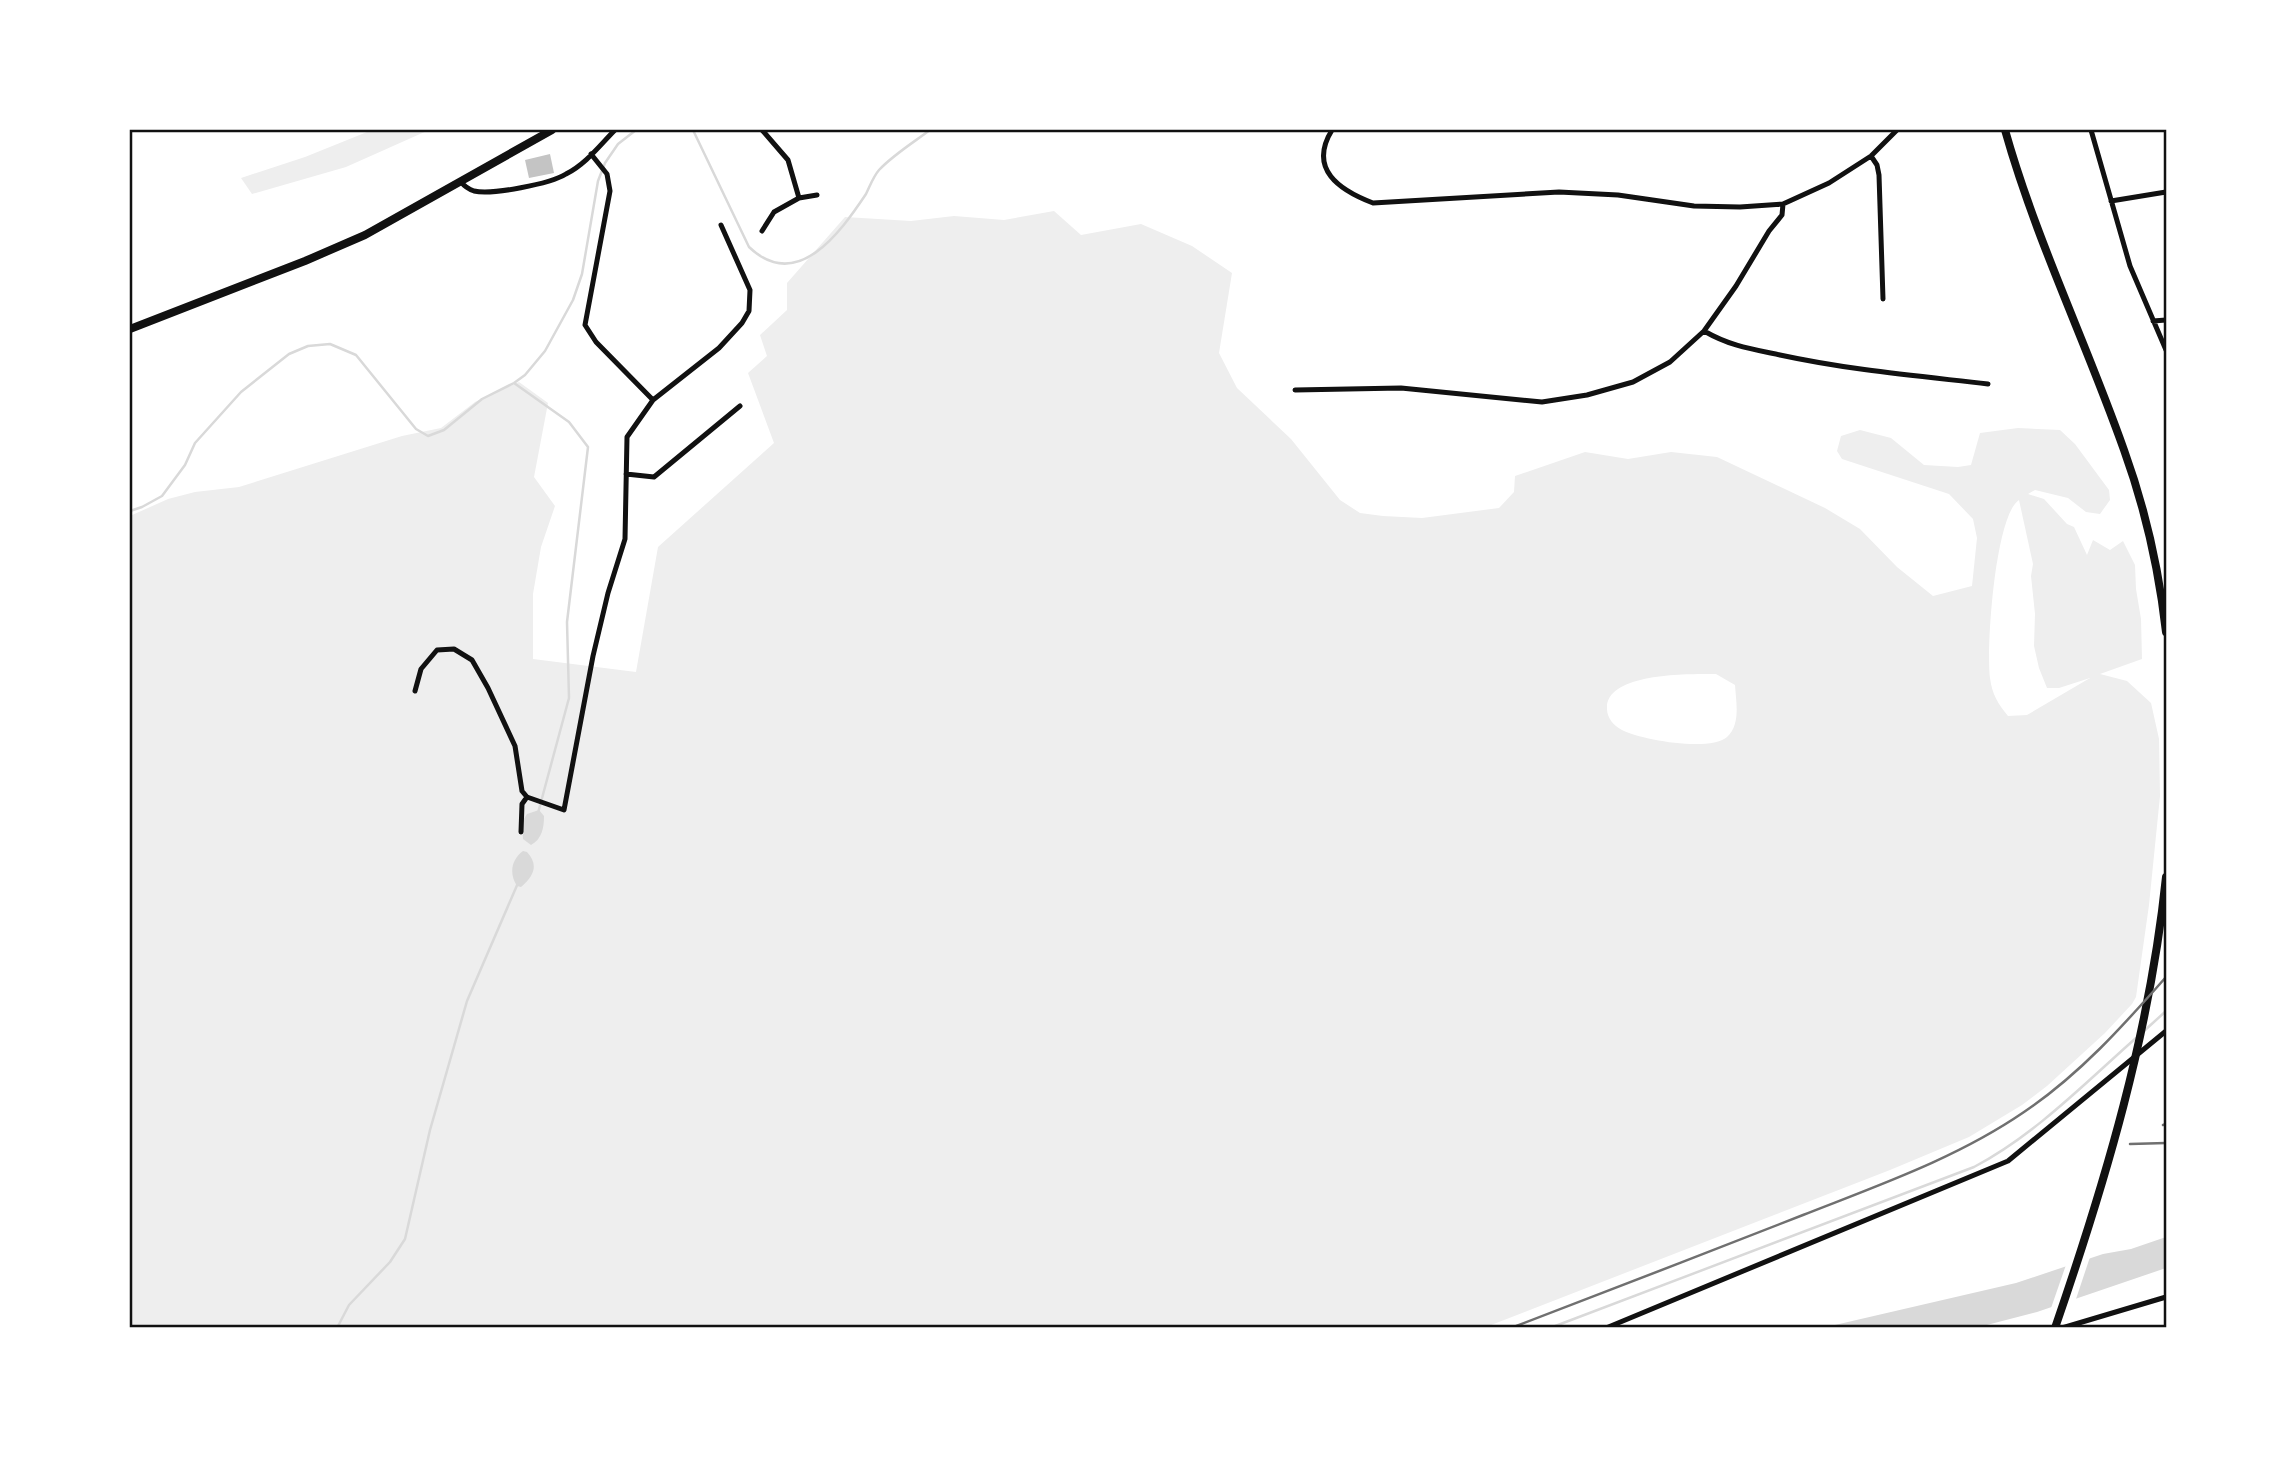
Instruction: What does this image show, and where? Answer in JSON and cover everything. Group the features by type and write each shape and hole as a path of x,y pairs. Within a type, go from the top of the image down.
{"main road":[{"path":"130,329 339,247 391,221 552,130"},
{"path":"2005,130 2042,243 2125,451 2153,550 2166,632"},
{"path":"2055,1328 2100,1193 2132,1077 2163,911 2166,877"}],"street":[{"path":"461,182 470,189 482,192 538,184 566,175 591,155 615,130"},
{"path":"762,130 788,160 799,198"},
{"path":"1332,130 1327,137 1323,164 1332,180 1352,195 1373,203 1559,192 1618,195 1694,206 1740,207 1783,204 1829,183 1871,156 1897,130"},
{"path":"2091,130 2130,266 2166,350"},
{"path":"591,155 607,174 610,191 586,325 596,342 653,400"},
{"path":"1871,156 1879,175 1883,299"},
{"path":"2111,201 2166,192"},
{"path":"762,231 774,212 799,198 817,195"},
{"path":"1295,390 1401,388 1542,402 1587,395 1633,382 1670,362 1704,331 1782,215 1783,204"},
{"path":"415,691 421,669 437,650 454,649 472,660 515,746 522,791 527,797 564,810 593,656 608,593 625,539 627,437 653,400 719,348 742,323 749,311 750,290 721,225"},
{"path":"2153,321 2166,320"},
{"path":"1704,331 1724,343 1806,361 1988,384"},
{"path":"626,474 654,477 740,406"},
{"path":"521,832 522,804 527,797"},
{"path":"1606,1328 2008,1161 2166,1031"},
{"path":"2062,1328 2166,1297"}],"shaded area":[{"path":"372,130 429,130 346,167 252,194 241,178 305,157"},
{"path":"1054,211 1081,235 1141,224 1192,246 1232,273 1219,353 1237,388 1291,439 1340,500 1360,513 1422,518 1499,508 1514,492 1515,476 1585,452 1628,459 1671,452 1717,457 1825,508 1860,529 1897,567 1933,596 1972,586 1977,538 1973,519 1949,494 1842,459 1837,451 1841,436 1860,430 1891,438 1924,465 1958,467 1971,465 1980,433 2018,428 2060,430 2075,444 2109,490 2110,500 2100,514 2086,512 2068,498 2035,490 2028,494 2044,499 2067,524 2074,527 2087,555 2093,540 2110,550 2123,541 2135,565 2142,659 2100,674 2127,681 2151,703 2159,739 2160,796 2149,905 2136,997 2132,1004 2105,1033 2047,1086 2022,1105 1969,1137 1486,1327 130,1327 130,516 168,499 195,492 239,487 402,436 441,428 475,402 519,382 548,403 534,477 555,506 541,547 533,594 533,659 636,672 658,547 774,443 748,373 767,356 760,335 787,310 787,283 845,217 911,221 954,216 1004,220","holes":["2019,500 2033,564 2031,576 2035,614 2034,646 2039,668 2047,688 2059,688 2090,678 2027,715 2008,716 1996,698 1991,684 1989,640 1998,555 2011,511","1716,674 1735,685 1737,705 1731,732 1718,741 1691,744 1644,737 1619,728 1608,716 1610,697 1620,688 1634,682 1670,675"]},
{"path":"539,810 544,816 543,829 538,840 531,845 523,839 522,822 527,814"},
{"path":"523,851 531,857 534,866 532,875 521,887 514,881 512,872 516,859"},
{"path":"2166,1237 2166,1268 2037,1312 1979,1327 1822,1328 2016,1283 2103,1254 2131,1249"}],"pier":[{"path":"2091,1254 2075,1302 2050,1311 2067,1262"}],"building":[{"path":"550,154 554,173 529,178 525,160"}],"waterway":[{"path":"130,511 162,496 185,465 195,443 241,392 289,354 308,346 330,344 356,355 416,429 428,436 444,430 482,399 525,375 545,351 573,300 582,274 598,181 605,163 618,144 636,130"},
{"path":"693,130 749,247 767,260 784,264 800,261 830,240 866,194 879,170 930,130"},
{"path":"514,383 569,422 588,447 567,622 569,698 538,813"},
{"path":"337,1328 349,1305 390,1262 405,1239 430,1130 467,1001 518,883"},
{"path":"2144,1031 2166,1011"},
{"path":"1550,1328 1974,1167 2039,1124 2136,1038"}],"railway":[{"path":"1511,1328 1889,1181 1972,1143 2024,1112 2082,1066 2166,977"},
{"path":"2130,1144 2166,1143"}]}
